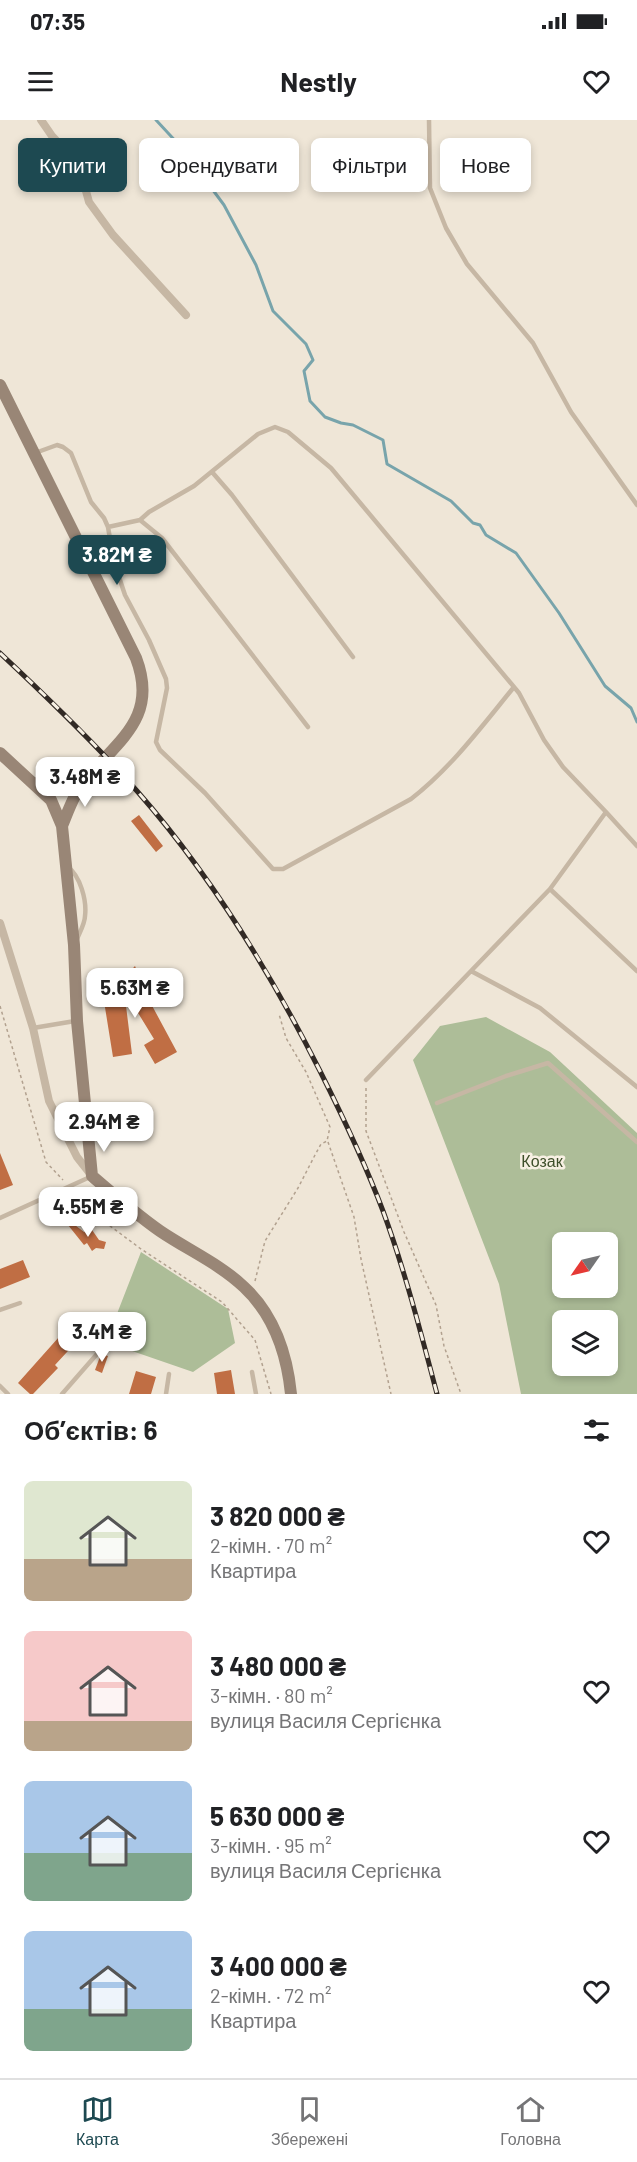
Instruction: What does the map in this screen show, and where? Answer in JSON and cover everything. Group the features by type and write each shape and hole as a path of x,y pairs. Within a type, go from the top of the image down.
{"main road":[{"path":"0,385 136,658 143,682 143,700 136,723 116,749 86,778 71,787 52,787 33,783"},
{"path":"0,753 51,800 62,826 92,1176 160,1230 207,1259 244,1287 264,1310 281,1342 289,1374 291,1394"},
{"path":"62,826 71,803 86,778"}],"street":[{"path":"41,120 52,136 72,157 81,173 89,202 113,235 186,315"},
{"path":"0,923 33,1028 49,1101 77,1156 92,1176"}],"lane":[{"path":"429,120 430,188 446,228 467,264 533,343 572,412 637,505"},
{"path":"108,527 140,520 164,502 194,486 258,434 275,427 288,432 331,468 519,693 544,740 563,767 637,846"},
{"path":"35,453 57,445 71,453 91,502 108,527 114,562 124,595 149,640 166,679 167,688 156,742 160,750 205,793 273,869 283,869 411,799 450,762 514,687"},
{"path":"212,472 232,495 352,657"},
{"path":"140,520 162,538 308,727"},
{"path":"366,1080 550,889 606,812"},
{"path":"550,889 637,970"},
{"path":"471,971 540,1008 637,1087"},
{"path":"33,1028 77,1021"},
{"path":"437,1103 506,1076 548,1063 637,1142"},
{"path":"0,1218 92,1176"},
{"path":"0,1310 20,1303"},
{"path":"62,1394 97,1354"},
{"path":"252,1372 256,1394"},
{"path":"166,1394 169,1374"},
{"path":"0,1386 8,1394"}],"path":[{"path":"279,1014 286,1038 306,1072 330,1127 327,1141 354,1218 391,1394"},
{"path":"366,1080 366,1131 404,1232 436,1305 444,1346 461,1394"},
{"path":"253,1285 265,1241 298,1188 321,1144 327,1141"}],"green space":[{"name":"Козак","path":"486,1017 550,1052 637,1133 637,1394 521,1394 499,1284 413,1060 440,1026"},
{"path":"141,1252 228,1309 235,1343 193,1372 106,1342"}],"building":[{"path":"139,815 163,846 156,852 131,821"},
{"path":"135,966 149,1000 177,1052 155,1064 144,1045 154,1039 124,990 132,1054 113,1057 103,995 116,986"},
{"path":"0,1153 13,1185 0,1190"},
{"path":"71,1222 84,1232 90,1227 99,1240 106,1242 104,1249 96,1248 92,1251 87,1243 84,1245 68,1225"},
{"path":"23,1260 30,1277 0,1289 0,1269"},
{"path":"67,1328 79,1339 55,1365 58,1368 33,1394 30,1394 18,1383"},
{"path":"101,1354 108,1356 102,1373 95,1370"},
{"path":"231,1370 235,1394 217,1394 214,1373"},
{"path":"136,1371 156,1377 151,1394 129,1394"}],"waterway":[{"path":"156,120 181,147 224,205 256,265 273,311 306,344 313,360 304,371 310,401 325,417 353,425 383,440 387,464 451,501 473,523 480,525 486,535 516,553 559,613 605,686 631,708 637,722"}],"railway":[{"path":"0,653 87,737 137,791 190,856 260,961 320,1071 376,1193 406,1279 437,1394"}]}
